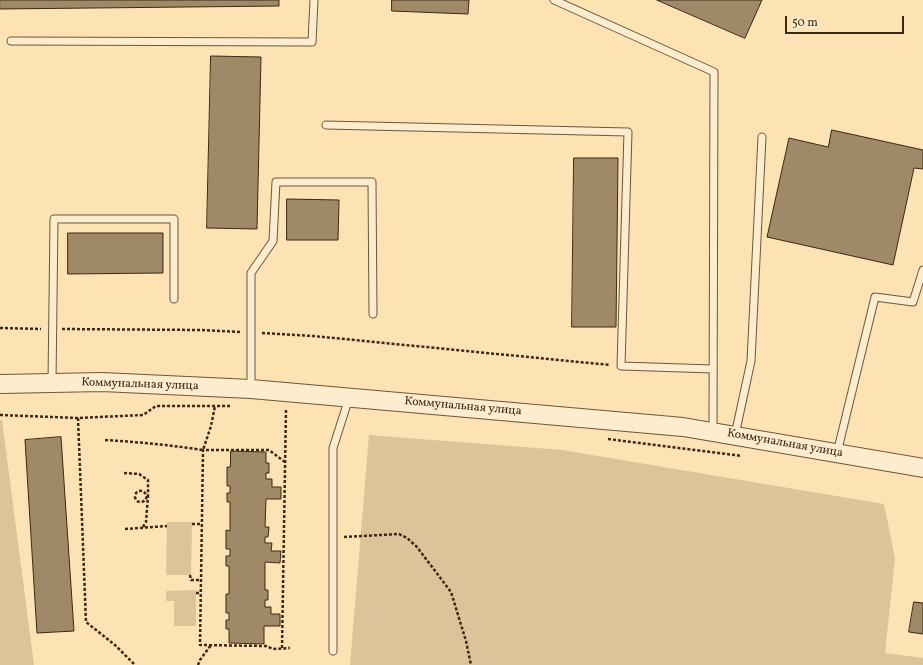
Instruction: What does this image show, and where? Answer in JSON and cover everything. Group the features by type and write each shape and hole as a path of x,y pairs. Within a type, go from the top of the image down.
{"street":[{"name":"Коммунальная улица","path":"0,384 102,382 251,389 683,427 923,468"}],"lane":[{"path":"11,41 312,42 314,0"},
{"path":"554,0 714,72 713,432"},
{"path":"326,125 628,132 621,366 713,368"},
{"path":"735,436 751,361 762,137"},
{"path":"251,389 251,273 273,241 276,182 372,182 373,314"},
{"path":"52,383 54,218 174,219 174,298"},
{"path":"837,453 875,297 913,302 923,270"},
{"path":"333,651 333,448 349,397"}],"path":[{"path":"0,328 202,330 313,336 621,366"},
{"path":"0,415 78,418 143,415 156,406 231,406"},
{"path":"215,406 211,426 203,450 200,645 290,648"},
{"path":"282,648 286,407 292,407"},
{"path":"78,418 86,622 135,665"},
{"path":"602,438 743,456"},
{"path":"105,440 178,446 203,450 269,450 285,462"},
{"path":"124,474 139,474 148,480 146,522 142,528"},
{"path":"143,491 148,496 144,502 141,502 136,499 135,495 137,492 143,491"},
{"path":"192,524 202,524"},
{"path":"124,528 167,526"},
{"path":"333,538 399,534 407,538 417,547 451,592 466,641 471,665"},
{"path":"190,575 191,580 201,580"},
{"path":"198,665 211,645"}],"shaded area":[{"path":"0,420 2,420 34,665 0,665"},
{"path":"369,435 562,450 884,504 895,558 885,653 923,658 923,665 350,665"},
{"path":"167,522 192,522 191,575 166,575"},
{"path":"196,590 196,626 174,626 174,601 166,601 166,591"}],"building":[{"path":"0,0 279,0 279,6 0,9"},
{"path":"392,0 469,0 468,14 392,11"},
{"path":"657,0 762,0 745,38"},
{"path":"211,56 261,57 257,229 207,228"},
{"path":"832,130 923,150 923,169 914,168 893,265 767,237 789,138 828,147"},
{"path":"574,158 618,158 616,327 572,327"},
{"path":"287,199 339,200 338,240 287,240"},
{"path":"68,233 163,233 163,273 68,274"},
{"path":"61,437 74,631 37,633 25,440"},
{"path":"231,451 266,452 266,463 269,463 269,473 266,473 266,479 272,479 272,487 281,487 281,499 266,499 265,527 269,527 268,537 265,537 265,543 272,543 271,551 281,551 280,563 265,562 265,590 268,590 268,600 265,600 265,607 271,607 271,614 280,614 280,626 264,626 264,644 229,643 229,629 226,629 226,620 229,620 229,613 226,613 226,594 229,594 229,566 226,566 226,556 230,556 230,549 226,549 226,530 230,531 230,502 227,502 227,493 230,493 230,486 227,486 227,467 230,467"},
{"path":"914,602 923,603 923,634 909,632"}]}
